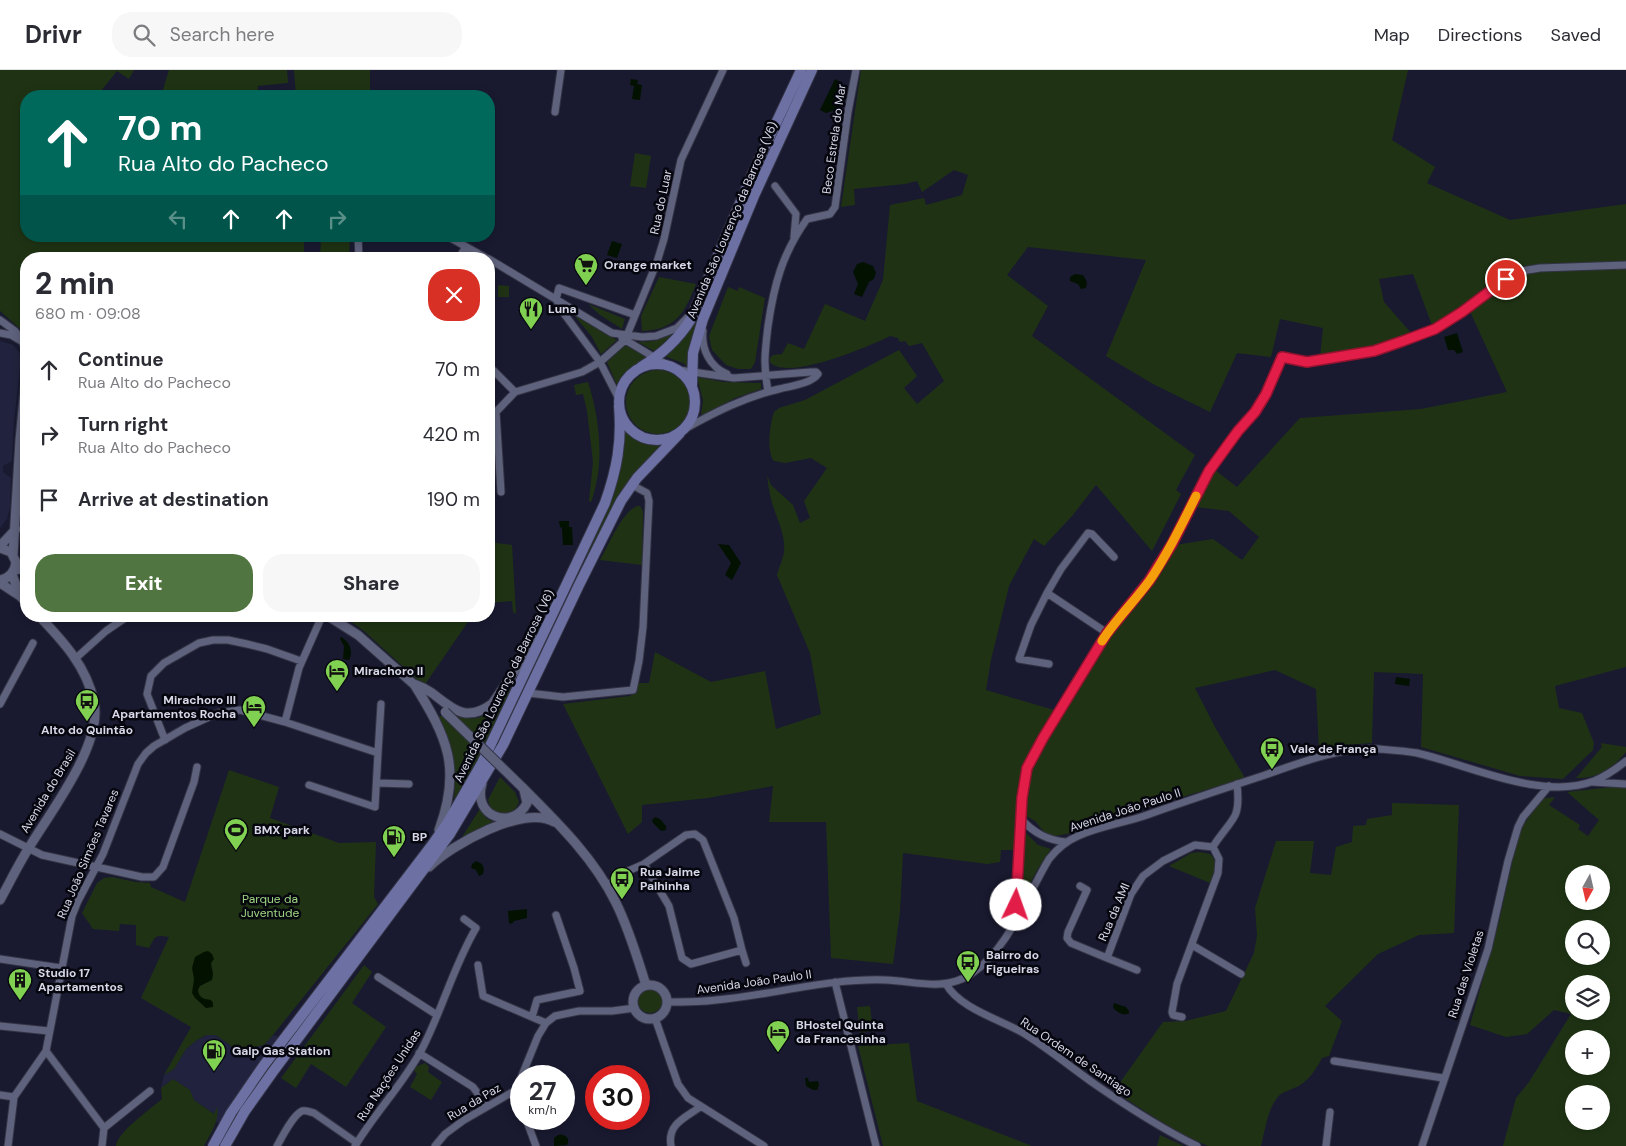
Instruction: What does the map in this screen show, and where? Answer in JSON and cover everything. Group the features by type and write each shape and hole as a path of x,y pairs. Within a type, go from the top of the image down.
{"main road":[{"name":"Avenida São Lourenço da Barrosa (V6)","path":"213,1146 231,1113 264,1065 437,838 482,763 593,530 614,478 620,449 619,402 626,380 656,358 684,330 698,305 754,170 801,70"},
{"name":"Avenida São Lourenço da Barrosa (V6)","path":"225,1146 245,1111 272,1072 419,878 450,834 503,745 621,501 632,485 692,418 696,405 692,385 695,342 754,196 812,70"},
{"path":"641,368 654,364 667,365 679,370 692,385"},
{"path":"619,402 626,424 642,437 661,440 682,431"}],"street":[{"path":"555,112 561,70"},
{"name":"Rua do Luar","path":"626,338 657,262 664,239 681,160 724,70"},
{"name":"Beco Estrela do Mar","path":"806,219 830,214 835,207 855,70"},
{"path":"768,391 764,360 773,294 781,264 794,237 806,219 796,214 775,186"},
{"path":"794,237 796,214"},
{"path":"457,242 475,252"},
{"path":"463,252 466,247"},
{"path":"495,263 612,332 626,338 667,365"},
{"path":"1016,918 1022,798 1027,768 1043,738 1107,633 1149,581 1172,544 1209,471 1230,441 1255,412 1266,394 1282,357 1307,362 1374,351 1403,341 1442,325 1506,279 1522,271 1540,268 1626,265"},
{"path":"619,402 600,362 565,315 556,299 559,288 635,316"},
{"path":"502,492 496,412 515,392 582,372 600,362 626,338 656,336 677,328 698,305"},
{"path":"705,314 703,346 714,366 734,378"},
{"path":"0,320 15,331 20,338"},
{"path":"0,333 12,335 20,341"},
{"path":"679,370 734,378 815,372 818,374 817,377 808,381 768,391 739,401 682,431"},
{"path":"495,372 515,392"},
{"path":"20,440 13,572 20,591"},
{"path":"528,693 563,697 633,690 639,662 643,627 649,502 647,493 632,485"},
{"path":"16,529 0,547 20,560"},
{"path":"1049,664 1019,659 1031,625 1061,569 1088,532 1114,557"},
{"path":"20,570 13,572 0,581 20,597"},
{"path":"1047,593 1107,633"},
{"name":"Avenida do Brasil","path":"0,900 28,849 83,759 91,741 95,721 95,704 76,658 44,622"},
{"path":"76,658 106,631 119,622"},
{"path":"285,722 301,661 319,622"},
{"path":"337,622 358,635 445,712 565,831 594,866 616,902 630,933 646,985"},
{"path":"414,684 430,692 450,708 472,714 483,710 492,704 549,622"},
{"path":"165,740 147,694 151,676 164,663 199,643 213,640 228,640 267,648 301,661"},
{"path":"0,704 33,643"},
{"path":"414,684 438,725 445,740 449,759 450,792 437,838"},
{"path":"309,786 375,807 382,704"},
{"name":"Rua João Simões Tavares","path":"8,1146 14,1096 46,1051 72,916 103,854 138,764 146,753 165,740 218,712 240,710 285,722 378,753"},
{"name":"Avenida João Paulo II","path":"667,1002 716,1000 835,982 886,980 930,985 946,984 970,975 988,960 1002,942 1049,859 1066,842 1092,831 1140,817 1308,760 1342,752 1378,749 1416,753 1501,778 1549,786 1570,786 1592,782"},
{"path":"1592,782 1615,770 1626,761"},
{"path":"0,834 28,849 59,860 149,878 157,874 163,867 194,782 197,767"},
{"path":"483,780 479,792 481,804 493,816 501,818 518,814 524,809 527,803 522,787"},
{"path":"1592,782 1626,784"},
{"path":"377,783 408,784"},
{"path":"1182,1017 1173,1015 1172,1012 1177,984 1218,873 1219,859 1212,847 1236,815 1238,800 1237,784"},
{"name":"Rua das Violetas","path":"1422,1146 1443,1078 1488,949 1508,861 1518,827 1523,817 1549,786"},
{"path":"419,878 436,860 456,846 489,830 510,823 532,817 545,818 565,831"},
{"path":"1021,819 1031,829 1043,836 1056,841 1066,842"},
{"path":"606,886 628,871 644,864 686,835 695,834 703,840 734,918 746,963"},
{"name":"Rua da AMI","path":"1107,958 1131,894 1143,876 1163,861 1195,845 1212,847"},
{"path":"644,864 669,906 682,958 690,964 742,950"},
{"name":"Rua da AMI","path":"1080,886 1087,890 1067,938 1071,943 1137,970"},
{"path":"532,1017 537,1000 580,991 556,915"},
{"name":"Rua Nações Unidas","path":"356,1144 419,1053 432,1030 458,964 476,928 464,920"},
{"path":"1192,945 1241,974"},
{"path":"0,959 62,968"},
{"path":"478,965 483,996 546,1023 555,1016 565,1013 579,1011 612,1012 635,1008"},
{"path":"378,977 437,1015"},
{"path":"835,982 876,1146"},
{"name":"Rua Ordem de Santiago","path":"946,984 950,991 964,1002 1024,1034 1098,1086 1197,1146"},
{"path":"646,985 662,989 666,995 667,1002 664,1012 655,1018 644,1017 638,1014 633,1001 639,989 646,985"},
{"path":"655,1018 678,1084 688,1098 700,1108 764,1146"},
{"name":"Rua da Paz","path":"526,1065 538,1036 546,1023"},
{"path":"0,1026 49,1031"},
{"path":"46,1051 104,1128 102,1146"},
{"path":"419,1053 473,1087 487,1106"},
{"path":"1334,1061 1443,1078"},
{"path":"104,1128 150,1091"},
{"name":"Rua da Paz","path":"435,1146 445,1134 464,1120 510,1093"},
{"path":"0,1095 14,1096"},
{"path":"671,1146 672,1128 677,1122 700,1108"},
{"path":"277,1146 294,1118 301,1112 306,1111 314,1113 356,1144"},
{"path":"1326,1146 1330,1112"},
{"path":"530,1130 536,1146"}],"shaded area":[{"path":"631,79 638,80 637,84 642,85 640,100 632,99 634,86 630,85"},
{"path":"835,79 842,83 839,109 826,113 820,110"},
{"path":"612,241 622,244 617,258 607,255"},
{"path":"863,262 873,266 876,273 874,279 869,282 862,297 854,294 858,284 853,272 857,264"},
{"path":"1075,274 1083,275 1087,282 1086,288 1081,289 1078,284 1070,281 1070,277"},
{"path":"1457,333 1463,352 1457,354 1454,350 1448,350 1444,337"},
{"path":"0,341 13,345 19,352 20,368 12,461 3,466 3,472 11,478 10,507 7,519 0,528"},
{"path":"559,521 569,521 569,527 572,527 573,545 563,545 562,528"},
{"path":"718,544 729,545 741,563 732,580 725,575 731,563"},
{"path":"341,637 350,647 349,660 343,659 344,646 340,639"},
{"path":"1396,677 1410,679 1409,686 1395,684"},
{"path":"655,817 660,819 666,826 666,830 661,831 653,823 652,820"},
{"path":"476,861 482,864 484,869 483,874 479,876 476,870 471,868 472,864"},
{"path":"527,909 527,918 514,921 512,924 509,923 508,911"},
{"path":"208,951 214,959 211,963 212,980 200,986 198,990 204,999 211,1000 213,1003 213,1007 206,1008 192,993 194,979 192,968 195,957"},
{"path":"1114,1003 1126,1007 1129,1013 1123,1014 1118,1012 1113,1007"},
{"path":"207,1035 216,1035 238,1051 254,1052 255,1047 264,1045 273,1035 284,1038 224,1127 216,1122 214,1114 194,1100 190,1090 173,1079 161,1088 164,1075 174,1069 186,1049"},
{"path":"805,1078 808,1078 809,1082 818,1081 817,1090 806,1086"},
{"path":"558,1135 567,1137 567,1145 554,1146 554,1138"}],"green space":[{"path":"0,70 134,70 129,79 117,71 102,90 20,90 20,242 304,242 304,252 20,252 20,329 0,311"},
{"path":"169,70 287,70 288,83 258,86 258,90 163,90"},
{"path":"294,70 370,70 370,90 296,90"},
{"path":"805,70 808,70 695,328 691,341 688,367 683,363 664,356 675,346 747,197"},
{"path":"861,70 1408,70 1392,140 1435,167 1427,183 1510,220 1626,204 1626,667 1555,686 1559,708 1582,713 1594,743 1593,750 1563,779 1520,776 1421,747 1423,674 1374,672 1372,743 1344,745 1319,750 1316,689 1275,670 1195,688 1216,729 1245,778 1106,820 1072,833 1055,836 1045,833 1035,821 1016,811 1014,850 1001,850 1000,862 987,864 903,853 900,912 893,964 831,958 826,822 769,822 773,786 708,798 642,805 642,822 628,834 563,704 630,696 634,693 638,683 649,683 655,652 711,682 765,671 776,729 821,714 810,653 777,575 784,545 782,531 771,499 767,475 771,485 793,505 800,523 810,518 804,501 827,468 811,458 785,463 774,461 769,444 774,412 779,408 805,400 899,350 917,376 904,388 917,404 944,381 922,343 909,346 905,341 900,342 898,338 890,336 847,354 810,365 793,368 779,367 770,362 770,358 773,355 782,354 788,343 804,349 825,304 865,321 883,280 890,205 924,198 926,205 962,195 968,175 954,170 922,192 917,181 854,189 855,205 841,207","holes":["1028,247 1146,260 1106,356 1153,384 1210,412 1237,353 1271,357 1280,319 1323,328 1320,357 1393,342 1412,334 1384,302 1379,279 1413,274 1433,328 1467,305 1507,392 1421,409 1300,418 1237,487 1215,470 1195,507 1229,511 1259,537 1242,560 1213,539 1175,545 1155,581 1131,608 1102,649 1064,713 986,690 991,660 1009,586 1034,539 1044,546 1073,515 1096,485 1152,551 1181,494 1176,490 1195,455 1032,336 1048,306 1007,275"]},
{"path":"635,153 651,156 646,188 630,186"},
{"path":"321,242 350,242 349,252 320,252"},
{"path":"659,277 696,284 688,303 678,318 663,327 642,331 641,316"},
{"path":"498,285 509,286 509,297 498,297"},
{"path":"728,287 738,291 739,287 765,298 755,362 751,369 738,369 726,365 712,350 709,336"},
{"path":"588,304 625,319 622,329 600,315"},
{"path":"574,315 617,340 601,354 592,337"},
{"path":"676,332 656,352 638,342 654,341"},
{"path":"626,345 646,357 629,369 617,385 607,362"},
{"path":"658,370 676,376 684,384 690,402 684,420 676,428 658,434 640,428 632,420 626,402 632,384 640,376"},
{"path":"697,377 723,382 761,383 761,389 735,398 701,416 703,400"},
{"path":"588,382 596,411 599,442 598,473 591,502 589,501 593,462 587,411 583,394 576,395 574,385"},
{"path":"624,429 636,440 646,444 662,446 638,471 615,503 486,770 456,821 258,1085 221,1146 217,1146 258,1081 451,824 485,766 607,511 623,457"},
{"path":"637,506 640,506 643,511 642,565 600,560 621,522"},
{"path":"495,543 512,545 516,614 513,612 512,601 495,602"},
{"path":"351,622 468,622 426,683 421,683 364,631"},
{"path":"518,677 475,765 454,800 455,777 452,757 436,717 454,713 465,718 475,718 484,715 499,703"},
{"path":"1601,743 1626,747 1626,752 1610,768 1591,777 1576,778 1602,747"},
{"name":"Parque da Juventude","path":"229,770 279,787 270,818 339,843 376,842 374,897 378,904 264,1045 255,1047 254,1052 238,1051 216,1035 206,1035 186,1049 174,1069 164,1075 191,1027 141,998 169,937 156,937 149,948 136,945 136,925 120,924 119,931 93,929 82,913 97,883 104,878 112,877 150,883 151,887 185,902"},
{"path":"500,777 515,792 519,802 514,812 503,815 491,809 488,800"},
{"path":"1620,786 1626,788 1626,1146 1503,1146 1516,1098 1529,1082 1567,1020 1610,1020 1610,975 1565,975 1565,1013 1554,1010 1527,1034 1506,1037 1470,1025 1499,922 1519,831 1541,800 1546,798 1555,797 1549,805 1580,825 1578,829 1588,836 1599,820 1567,792"},
{"path":"1392,803 1459,805 1454,933 1419,935 1378,954 1325,1006 1342,1021 1329,1056 1322,1058 1304,1083 1282,1093 1277,1098 1269,1115 1261,1146 1208,1146 1160,1121 1114,1091 1163,1022 1185,1021 1226,1011 1254,953 1257,935 1255,908 1276,841 1314,841 1310,873 1331,875 1336,847 1352,842 1353,826 1366,825 1367,819 1392,815"},
{"path":"480,809 486,818 499,825 460,840"},
{"path":"1025,832 1038,845 1051,849 1037,870 1022,899"},
{"path":"1191,853 1210,854 1213,857 1215,868 1210,883 1169,866"},
{"path":"364,965 372,972 352,1003 386,1027 346,1087 311,1064 296,1088 281,1078"},
{"path":"650,989 655,990 661,996 661,1006 655,1012 650,1013 645,1012 639,1006 638,1001 639,996 645,990"},
{"path":"870,1006 873,1031 860,1033 857,1007"},
{"path":"909,1043 917,1101 1032,1146 883,1146 858,1046"},
{"path":"425,1063 429,1067 428,1072 442,1082 431,1100 410,1087 417,1074 413,1069"},
{"path":"173,1079 190,1090 194,1100 214,1114 217,1107 216,1122 204,1146 116,1146 122,1134 162,1099 161,1088"},
{"path":"1160,1135 1184,1146 1157,1146"}],"slow traffic":[{"path":"1102,641 1115,621 1149,581 1172,544 1196,496"}],"place":[{"name":"Orange market","path":"586,286"},
{"name":"Luna","path":"531,330"},
{"name":"Mirachoro II","path":"337,692"},
{"name":"Alto do Quintão","path":"87,722"},
{"name":"Mirachoro III Apartamentos Rocha","path":"254,728"},
{"name":"Vale de França","path":"1272,770"},
{"name":"BMX park","path":"236,851"},
{"name":"BP","path":"394,858"},
{"name":"Rua Jaime Palhinha","path":"622,900"},
{"name":"Bairro do Figueiras","path":"968,983"},
{"name":"Studio 17 Apartamentos","path":"20,1001"},
{"name":"BHostel Quinta da Francesinha","path":"778,1053"},
{"name":"Galp Gas Station","path":"214,1072"}],"route":[{"path":"1016,905 1022,798 1027,768 1043,738 1107,633 1149,581 1172,544 1209,471 1226,446 1255,412 1266,394 1281,358 1284,356 1307,362 1374,351 1403,341 1435,329 1462,312 1506,279"}]}
